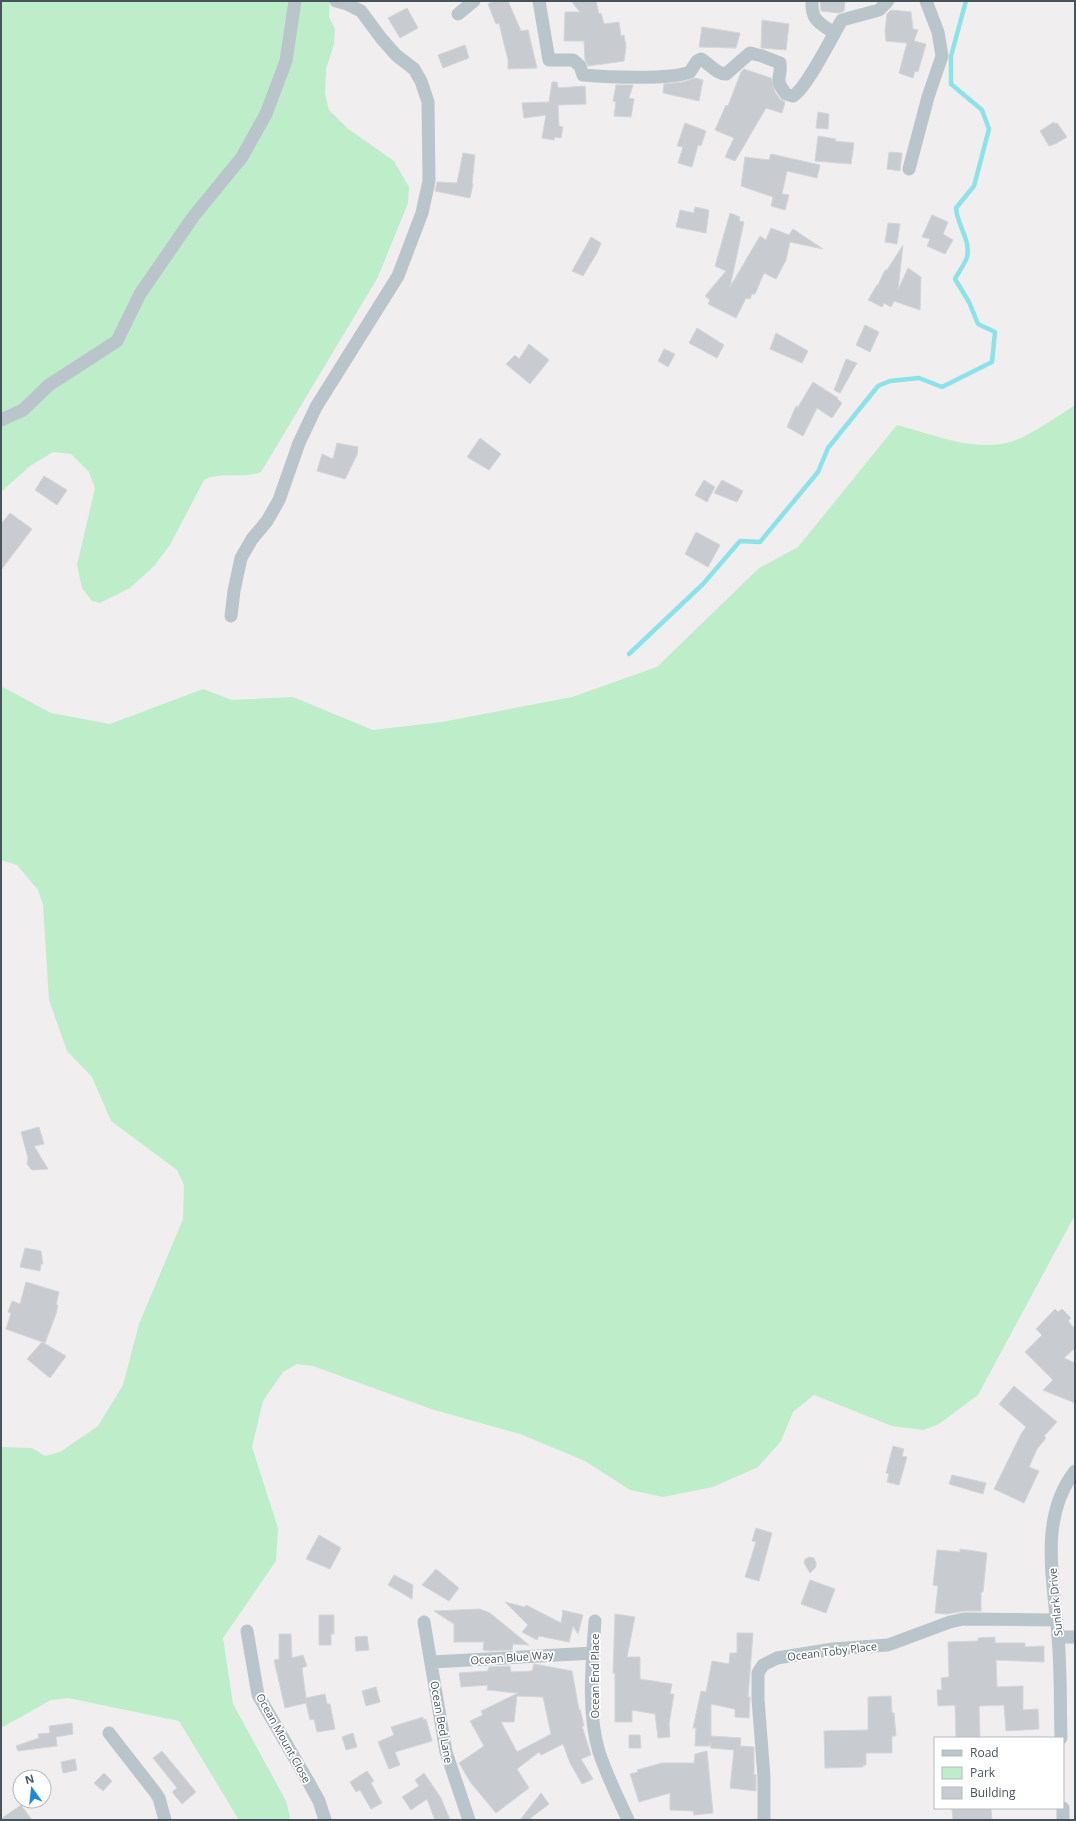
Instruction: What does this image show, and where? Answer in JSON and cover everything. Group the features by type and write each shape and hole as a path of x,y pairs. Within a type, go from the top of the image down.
{"street":[{"path":"1,420 23,410 49,385 117,341 140,294 193,217 242,156 266,114 286,61 295,1"},
{"path":"231,616 234,591 241,558 279,500 299,442 316,407 398,276 422,213 429,181 428,102 421,82 414,69 396,55 380,38 361,11 347,4 336,1"},
{"path":"458,14 474,1"},
{"path":"538,1 549,60 573,60 580,66 583,75 680,75 690,72 697,61 701,59 716,71 726,74 750,53 780,63 778,80 779,86 786,94 793,96 797,93 810,75 842,20 879,10 888,1"},
{"path":"812,1 812,8 817,22 834,33"},
{"path":"909,169 928,97 942,56 938,32 926,1"},
{"name":"Sunlark Drive","path":"1061,1737 1058,1637 1051,1543 1055,1508 1063,1490 1075,1471"},
{"name":"Ocean Toby Place","path":"764,1820 764,1777 758,1699 758,1673 763,1665 778,1658 833,1649 888,1645 950,1622 964,1619 1056,1620"},
{"name":"Ocean End Place","path":"595,1621 593,1653 593,1711 599,1751 608,1777 628,1820"},
{"name":"Ocean Bed Lane","path":"424,1622 432,1662 446,1752 469,1820"},
{"name":"Ocean Mount Close","path":"247,1631 258,1695 310,1783 319,1801 325,1820"},
{"path":"1058,1637 1075,1637"},
{"name":"Ocean Blue Way","path":"432,1662 593,1653"},
{"path":"109,1733 159,1798 165,1820"},
{"path":"1063,1809 1063,1820"}],"green space":[{"path":"1,1 330,1 329,17 335,29 334,44 326,69 325,94 329,110 347,128 394,161 409,187 408,203 378,277 261,472 247,475 225,475 211,477 204,480 170,545 154,566 130,588 100,603 92,601 82,588 77,565 95,488 89,472 71,454 53,452 30,466 1,492"},
{"path":"1075,405 1075,1215 978,1395 939,1424 923,1430 892,1426 814,1395 793,1412 781,1441 758,1467 713,1487 663,1497 630,1490 585,1461 520,1434 431,1409 313,1366 297,1364 283,1372 263,1401 252,1447 278,1528 276,1561 223,1638 233,1704 286,1801 290,1817 288,1820 239,1820 179,1721 68,1698 51,1700 1,1728 1,1447 32,1448 45,1456 60,1452 98,1426 123,1385 139,1324 183,1219 184,1185 177,1170 111,1121 92,1077 67,1051 49,1000 43,905 38,890 17,865 1,860 1,686 51,713 110,724 203,689 232,700 293,697 373,730 442,722 572,697 657,667 759,568 798,547 897,425 960,442 976,445 992,445 1008,443 1023,437"}],"building":[{"path":"494,1 508,1 521,31 528,30 537,68 508,69 508,60 499,23 496,24 488,4"},
{"path":"571,1 596,1 599,14 601,13 604,24 619,22 621,36 624,35 626,47 624,61 588,66 585,60 584,41 564,41 565,12 580,12"},
{"path":"820,1 845,1 844,11 839,13 821,11"},
{"path":"407,8 418,28 400,38 388,18"},
{"path":"891,10 911,12 913,29 918,30 914,41 926,44 918,72 915,71 913,78 899,73 907,43 886,41 885,31 887,14"},
{"path":"762,20 789,24 786,50 761,48"},
{"path":"702,27 740,33 736,48 699,47"},
{"path":"465,45 469,58 443,68 438,55"},
{"path":"744,69 771,78 775,92 780,99 785,102 782,113 766,108 735,161 725,157 734,138 715,130 726,105 728,106 741,72"},
{"path":"695,78 703,80 699,101 663,93 664,84 683,82"},
{"path":"552,82 557,82 558,88 585,86 586,104 558,105 559,126 563,127 561,138 555,137 554,140 542,138 546,115 524,118 522,103 549,102"},
{"path":"616,85 633,85 629,98 634,99 631,117 614,116 616,102 613,101"},
{"path":"818,112 829,114 828,129 816,128"},
{"path":"1054,122 1055,124 1057,123 1067,137 1049,146 1040,131"},
{"path":"685,123 706,131 701,146 698,145 692,167 678,163 683,147 677,146"},
{"path":"818,136 836,139 835,141 854,143 851,164 815,161"},
{"path":"889,152 902,153 900,171 887,169"},
{"path":"463,153 475,155 473,184 470,198 435,191 437,182 457,183"},
{"path":"771,154 820,165 817,178 787,171 782,194 789,195 785,210 771,206 773,197 741,186 745,157 769,160"},
{"path":"695,207 709,210 706,233 676,227 680,210 694,213"},
{"path":"730,213 740,217 739,221 744,222 730,287 760,236 766,240 771,228 789,235 793,229 823,249 790,242 786,260 776,279 764,273 755,294 752,294 750,299 746,298 736,318 708,304 710,300 705,296 726,271 715,266"},
{"path":"932,215 948,222 943,234 953,240 945,254 927,246 930,239 922,237"},
{"path":"888,223 900,224 897,244 885,242"},
{"path":"591,237 601,243 597,253 583,276 572,271"},
{"path":"903,245 898,290 908,268 921,277 920,310 894,301 891,307 884,303 882,307 868,300 878,285 885,270 887,270"},
{"path":"865,325 879,332 870,352 856,345"},
{"path":"697,328 724,345 717,358 689,343"},
{"path":"776,333 808,351 802,363 770,349"},
{"path":"529,344 549,360 530,384 506,364 515,355 519,359"},
{"path":"664,349 675,354 668,367 658,361"},
{"path":"846,359 857,363 840,393 834,390"},
{"path":"813,382 838,398 837,399 842,403 832,418 817,408 803,436 787,427 796,406 798,407"},
{"path":"480,438 501,454 489,470 467,457"},
{"path":"337,443 358,447 357,455 345,479 317,471 322,454 333,459"},
{"path":"44,476 67,490 57,505 35,490"},
{"path":"704,480 715,487 707,502 695,495"},
{"path":"722,480 743,491 737,502 714,493"},
{"path":"10,513 32,529 1,570 1,524"},
{"path":"696,532 720,545 708,567 685,554"},
{"path":"39,1127 44,1144 34,1146 48,1169 32,1170 27,1164 28,1158 21,1132"},
{"path":"25,1248 41,1251 43,1264 41,1264 40,1271 20,1267"},
{"path":"26,1282 59,1292 56,1305 58,1305 56,1314 45,1343 6,1329 11,1313 8,1312 12,1301 20,1304"},
{"path":"1055,1309 1058,1312 1062,1309 1071,1318 1068,1321 1075,1329 1075,1348 1064,1358 1075,1363 1075,1403 1043,1390 1053,1380 1025,1352 1042,1335 1036,1329"},
{"path":"42,1342 66,1356 50,1378 27,1359"},
{"path":"1014,1386 1057,1422 1044,1436 1046,1438 1037,1449 1029,1467 1039,1471 1024,1503 994,1489 1021,1434 1026,1427 999,1404"},
{"path":"893,1446 904,1449 902,1456 907,1457 899,1485 887,1482 889,1474 886,1473"},
{"path":"952,1475 986,1483 983,1494 949,1484"},
{"path":"756,1528 772,1533 759,1581 745,1577 756,1542 752,1541"},
{"path":"319,1535 341,1548 330,1569 306,1559"},
{"path":"960,1549 987,1553 983,1592 981,1592 981,1611 964,1611 947,1614 935,1613 938,1586 933,1585 937,1550 960,1552"},
{"path":"809,1557 814,1558 816,1563 816,1567 810,1573 804,1563 805,1559"},
{"path":"436,1569 459,1588 449,1601 422,1585"},
{"path":"394,1575 413,1585 412,1599 388,1585"},
{"path":"810,1580 835,1589 826,1613 801,1604"},
{"path":"505,1602 525,1607 526,1605 561,1623 562,1610 583,1615 578,1634 573,1626 569,1642 539,1636 537,1640 522,1632 528,1625"},
{"path":"480,1609 490,1613 529,1645 513,1644 512,1650 489,1651 483,1650 484,1642 454,1642 454,1624 434,1611"},
{"path":"615,1614 635,1617 627,1657 640,1657 640,1679 672,1684 670,1694 674,1694 669,1724 670,1737 658,1738 655,1714 632,1710 632,1722 615,1722 615,1673 613,1673"},
{"path":"319,1615 334,1615 334,1634 331,1634 331,1645 319,1645"},
{"path":"737,1633 753,1633 748,1697 750,1697 749,1718 735,1717 735,1709 711,1704 711,1736 741,1738 740,1746 754,1747 754,1775 756,1775 756,1791 730,1788 734,1750 711,1748 710,1742 710,1746 695,1746 696,1728 693,1728 701,1691 706,1692 712,1661 729,1664 730,1653 737,1653"},
{"path":"279,1634 291,1634 292,1658 303,1655 307,1666 302,1668 306,1698 325,1694 327,1704 330,1704 335,1729 317,1732 314,1719 310,1720 306,1703 285,1708 274,1660 279,1659"},
{"path":"367,1636 369,1650 356,1651 355,1637"},
{"path":"995,1637 995,1643 1025,1643 1025,1647 1044,1646 1044,1662 996,1660 997,1687 1023,1686 1023,1710 1038,1709 1039,1729 1006,1731 1004,1705 979,1706 980,1737 956,1737 955,1705 938,1706 937,1690 942,1690 941,1678 949,1677 948,1642 978,1641 978,1638"},
{"path":"534,1664 572,1671 579,1710 580,1709 584,1726 582,1726 591,1755 581,1759 593,1779 582,1784 570,1763 563,1744 541,1755 539,1752 517,1769 529,1788 496,1813 471,1783 459,1763 484,1746 470,1721 483,1715 481,1711 518,1693 487,1690 488,1685 461,1687 459,1673 488,1671 489,1667 510,1666 511,1672 532,1671","holes":["517,1696 543,1697 551,1734 517,1752 501,1722 514,1722"]},
{"path":"376,1687 380,1702 366,1706 362,1691"},
{"path":"891,1696 896,1736 892,1736 892,1753 866,1753 866,1765 863,1765 863,1767 825,1768 824,1731 868,1730 868,1697"},
{"path":"423,1717 423,1720 426,1719 432,1741 395,1752 400,1765 389,1769 378,1742 394,1735 391,1727"},
{"path":"72,1723 73,1734 56,1737 57,1746 18,1751 16,1746 39,1738 38,1734 50,1733 49,1726"},
{"path":"353,1733 357,1747 346,1750 342,1737"},
{"path":"629,1735 640,1735 641,1748 629,1748"},
{"path":"162,1751 196,1792 182,1804 172,1792 177,1788 153,1758"},
{"path":"707,1751 713,1813 694,1815 693,1811 670,1810 670,1793 639,1802 630,1774 638,1772 637,1770 662,1763 694,1763 695,1754"},
{"path":"75,1759 77,1770 63,1773 61,1762"},
{"path":"367,1771 374,1781 371,1783 382,1803 371,1809 360,1790 356,1792 350,1782"},
{"path":"104,1773 112,1781 103,1791 94,1783"},
{"path":"424,1773 441,1798 450,1820 435,1820 427,1799 411,1810 402,1797 419,1786 415,1780"},
{"path":"541,1793 549,1804 528,1820 520,1820"},
{"path":"15,1809 24,1809 32,1820 1,1820"},
{"path":"952,1809 991,1809 992,1820 953,1820"}],"waterway":[{"path":"629,654 703,584 740,541 760,542 818,472 828,448 878,386 890,381 919,378 942,387 992,362 995,332 978,324 969,302 955,279 966,260 968,251 966,239 956,208 974,186 989,129 982,110 951,84 951,56 966,1"}]}
